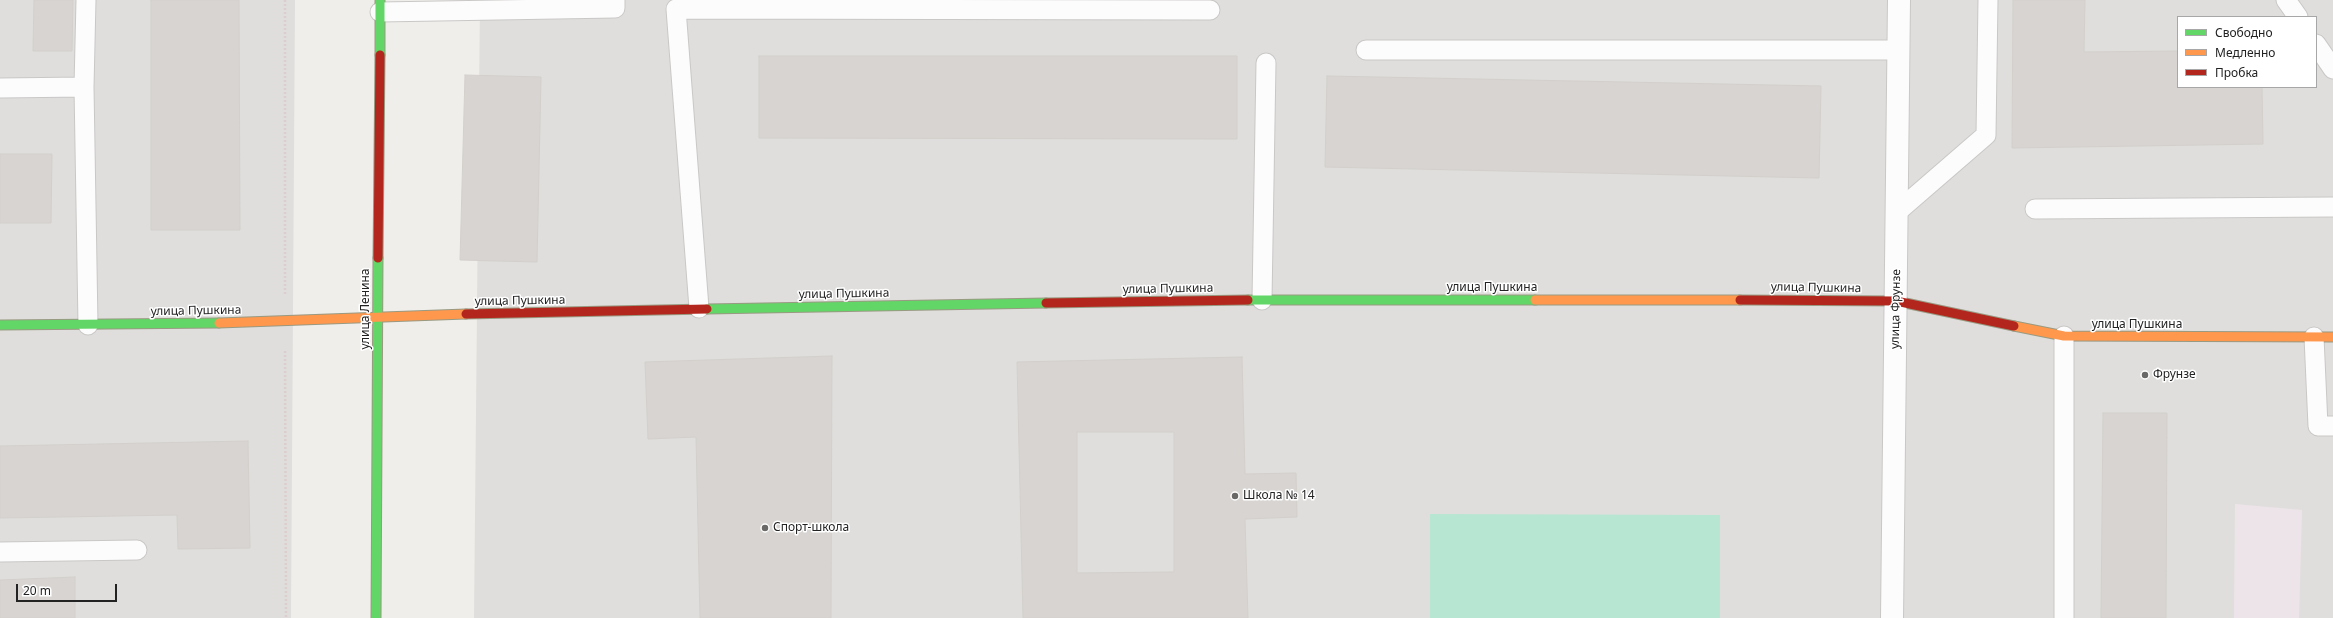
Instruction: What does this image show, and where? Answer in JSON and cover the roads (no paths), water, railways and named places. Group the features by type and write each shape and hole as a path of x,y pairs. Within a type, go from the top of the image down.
{"street":[{"name":"улица Фрунзе","path":"1892,618 1899,0"},
{"name":"улица Ленина","path":"376,618 380,6"},
{"name":"улица Пушкина","path":"0,325 286,322 378,316 699,308 1262,300 1896,301 2064,336 2333,337"}],"lane":[{"path":"86,0 84,87 88,325"},
{"path":"380,6 615,8 615,0"},
{"path":"1897,212 1986,135 1988,0"},
{"path":"2286,0 2297,16"},
{"path":"699,308 676,9 1210,10"},
{"path":"2317,45 2333,69"},
{"path":"1366,50 1898,50"},
{"path":"1262,300 1266,63"},
{"path":"0,88 84,87"},
{"path":"2035,209 2333,207"},
{"path":"2064,336 2064,618"},
{"path":"2314,337 2318,426 2333,426"},
{"path":"0,552 137,550"}],"place":[{"name":"Фрунзе","path":"2145,375"},
{"name":"Школа № 14","path":"1235,496"},
{"name":"Спорт-школа","path":"765,528"}]}
